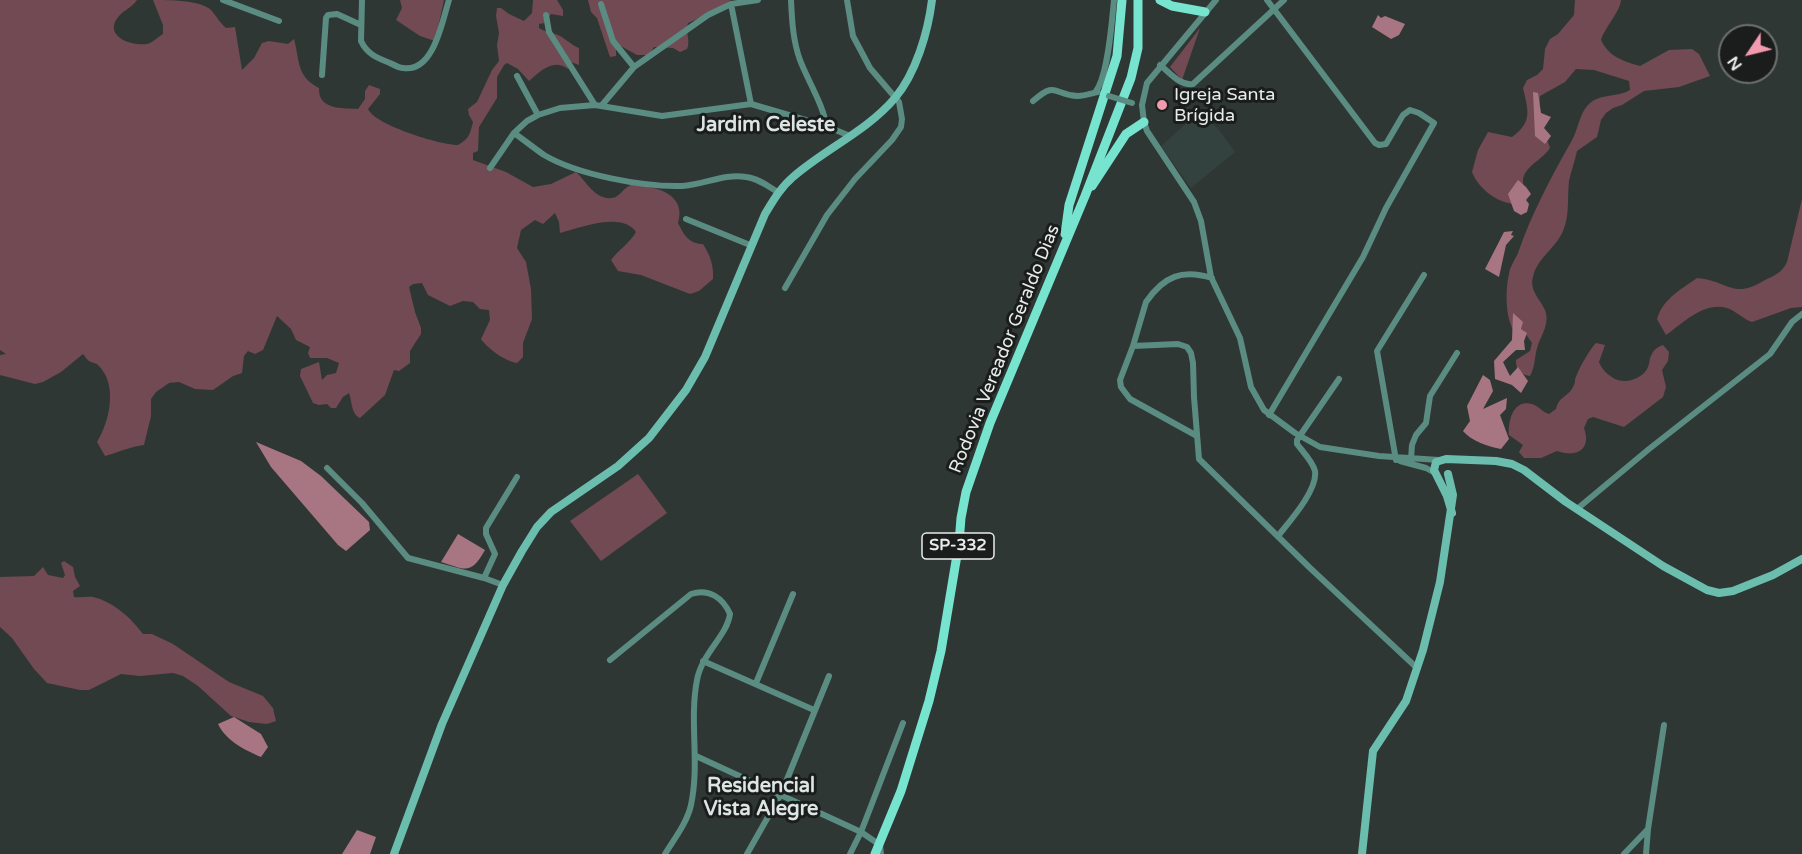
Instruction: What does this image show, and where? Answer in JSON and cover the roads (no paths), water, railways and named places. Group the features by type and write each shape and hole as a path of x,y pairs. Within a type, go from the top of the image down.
{"main road":[{"path":"1063,245 1069,205 1117,56 1122,0"},
{"name":"Rodovia Vereador Geraldo Dias","path":"875,854 880,849 923,725 939,661 966,492 990,423 1085,196 1134,67 1139,29 1138,0"},
{"path":"1160,0 1172,6 1205,12"},
{"path":"1085,196 1126,134 1144,122"}],"street":[{"path":"223,0 279,21"},
{"path":"362,0 361,41 370,54 403,68 419,65 431,55 449,0"},
{"path":"598,105 634,67 708,15 731,4 758,0"},
{"path":"791,0 796,47 826,118 826,126"},
{"path":"785,288 827,215 901,127 899,102 870,68 856,44 849,21 847,0"},
{"path":"394,854 442,724 503,585 537,527 551,512 618,466 649,438 668,415 705,357 750,245 765,214 793,176 850,136 895,97 924,43 932,0"},
{"path":"1103,94 1100,86 1114,0"},
{"path":"1216,0 1147,82 1142,105 1147,131 1194,202 1201,221 1212,278 1240,338 1251,387 1257,401 1269,415 1299,436 1320,447 1396,459 1426,468 1443,477 1467,461"},
{"path":"1267,0 1376,143 1386,144 1404,114 1410,110 1434,123 1386,208 1363,257 1269,415"},
{"path":"1161,65 1186,85 1193,84 1284,0"},
{"path":"601,4 613,40 634,67"},
{"path":"731,4 751,104"},
{"path":"322,75 328,15 337,14 361,24"},
{"path":"546,15 546,25 555,44 598,105"},
{"path":"517,76 538,115"},
{"path":"1033,101 1045,90 1051,89 1077,96 1103,94 1142,105"},
{"path":"490,168 514,133 531,118 560,108 598,105 662,116 751,104 826,126 850,136"},
{"path":"514,133 545,155 594,174 640,183 680,186 744,176 761,182 779,193"},
{"path":"686,219 750,245"},
{"path":"1196,273 1209,264"},
{"path":"1197,435 1130,399 1124,393 1120,380 1150,296 1168,279 1177,275 1196,273 1212,278"},
{"path":"1396,459 1377,351 1424,275"},
{"path":"1577,509 1770,354 1792,322 1802,314"},
{"path":"1133,346 1178,344 1187,347 1194,363 1199,459 1417,668"},
{"path":"1411,459 1412,445 1416,435 1426,423 1430,396 1457,353"},
{"path":"1278,536 1310,492 1315,479 1313,466 1297,444 1299,436 1339,379"},
{"path":"1396,459 1496,461 1512,464 1663,566 1701,588 1719,593 1732,591 1773,575 1802,559"},
{"path":"1441,460 1434,466 1452,513"},
{"path":"1362,854 1373,751 1406,701 1440,582 1453,495 1448,462 1441,460"},
{"path":"327,468 362,503 408,558 503,585"},
{"path":"484,578 495,554 485,530 517,477"},
{"path":"610,660 691,594 700,591 714,595 728,608 730,614 725,629 703,661 697,679 696,756 691,806 664,854"},
{"path":"756,683 794,594"},
{"path":"703,661 814,710"},
{"path":"747,854 781,794 829,675"},
{"path":"850,854 861,832 903,723"},
{"path":"1646,854 1664,725"},
{"path":"696,756 861,832 880,849"},
{"path":"1624,854 1648,829"}],"place":[{"name":"Igreja Santa Brígida","path":"1162,105"}],"district":[{"name":"Jardim Celeste","path":"766,126"},
{"name":"Residencial Vista Alegre","path":"761,798"}]}
